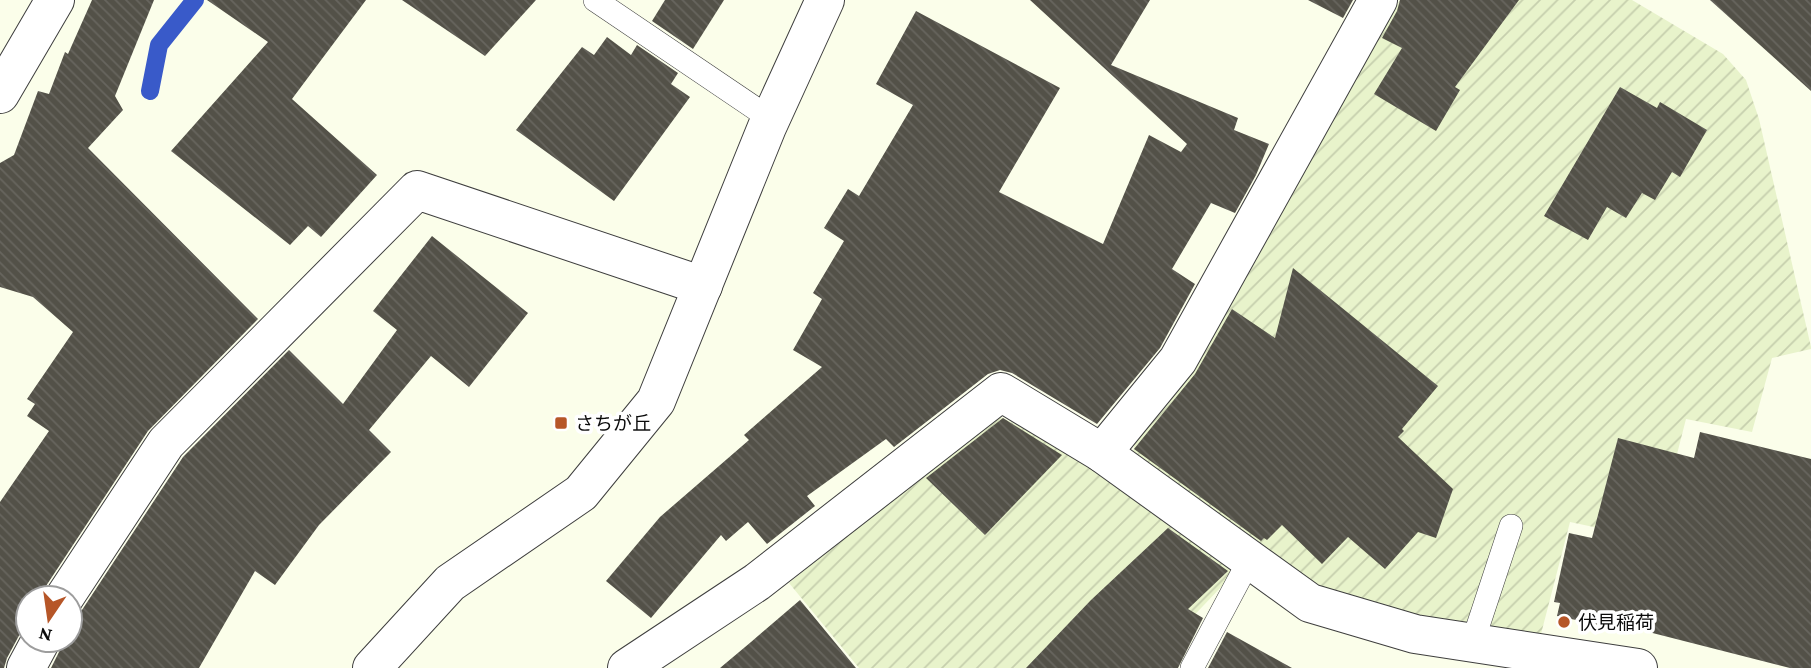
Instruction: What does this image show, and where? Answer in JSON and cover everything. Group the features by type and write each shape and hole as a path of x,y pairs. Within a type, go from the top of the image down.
{"street":[{"path":"0,94 55,0"},
{"path":"372,668 450,583 581,493 656,401 771,119 825,0"},
{"path":"1102,453 1178,360 1378,0"},
{"path":"73,584 166,443 417,190 703,286"},
{"path":"627,668 757,582 1001,392 1102,453 1310,603 1415,635 1638,668"}],"lane":[{"path":"595,0 771,119"},
{"path":"1472,644 1511,526"},
{"path":"1192,668 1250,559"}],"green space":[{"path":"1400,0 1632,0 1723,54 1746,80 1759,119 1811,347 1772,358 1752,432 1686,419 1655,540 1570,522 1541,634 1425,618 1314,590 1131,462 1135,442 1167,405 1223,318 1336,108"},
{"path":"994,414 1104,476 1233,568 1223,585 1144,668 859,668 789,583"}],"building":[{"path":"92,0 154,0 115,96 123,110 88,148 258,319 148,431 47,584 14,584 14,645 4,668 0,668 0,502 49,431 27,416 35,404 27,399 73,332 33,297 0,287 0,163 14,155 38,91 49,94 65,52 68,54"},
{"path":"207,0 366,0 292,99 377,175 321,237 308,226 290,245 171,151 268,42"},
{"path":"402,0 536,0 485,56"},
{"path":"665,0 724,0 693,49 652,21"},
{"path":"1030,0 1150,0 1111,65 1238,118 1234,130 1269,144 1235,213 1211,203 1172,269 1195,284 1160,348 1097,424 1012,373 1000,370 988,374 894,447 886,439 807,496 815,506 767,544 748,522 726,541 721,535 651,618 606,581 660,517 749,440 744,435 822,367 793,350 822,299 813,293 844,241 824,228 848,189 859,196 913,105 876,84 916,11 1060,88 999,192 1103,244 1149,135 1181,152 1187,144"},
{"path":"1308,0 1353,0 1343,18"},
{"path":"1400,0 1519,0 1455,87 1460,90 1436,131 1374,94 1402,48 1382,38"},
{"path":"1710,0 1811,0 1811,91"},
{"path":"607,37 631,55 637,45 678,73 671,84 690,97 614,201 516,130 582,47 594,55"},
{"path":"1620,87 1657,108 1660,102 1707,130 1680,177 1672,172 1655,200 1642,193 1626,218 1607,207 1588,240 1544,216"},
{"path":"432,236 528,313 469,387 431,356 369,430 391,452 319,525 275,585 255,571 199,668 51,668 58,654 84,654 84,607 183,457 289,350 343,404 397,330 373,311"},
{"path":"1293,268 1438,386 1398,437 1453,489 1436,538 1418,532 1385,569 1348,537 1322,564 1282,525 1267,540 1264,538 1261,541 1134,449 1195,374 1232,309 1275,338"},
{"path":"1003,418 1062,455 985,535 926,478"},
{"path":"1700,432 1811,459 1811,668 1790,668 1629,627 1628,631 1557,616 1560,603 1554,602 1569,533 1592,538 1618,438 1694,458"},
{"path":"1168,528 1228,571 1188,609 1203,618 1178,668 1026,668 1091,600"},
{"path":"800,600 856,668 720,668 751,642"},
{"path":"1227,632 1292,668 1208,668"}],"waterway":[{"path":"150,91 159,45 195,0"}],"place":[{"name":"さちが丘","path":"561,423"},
{"name":"伏見稲荷","path":"1564,622"}]}
